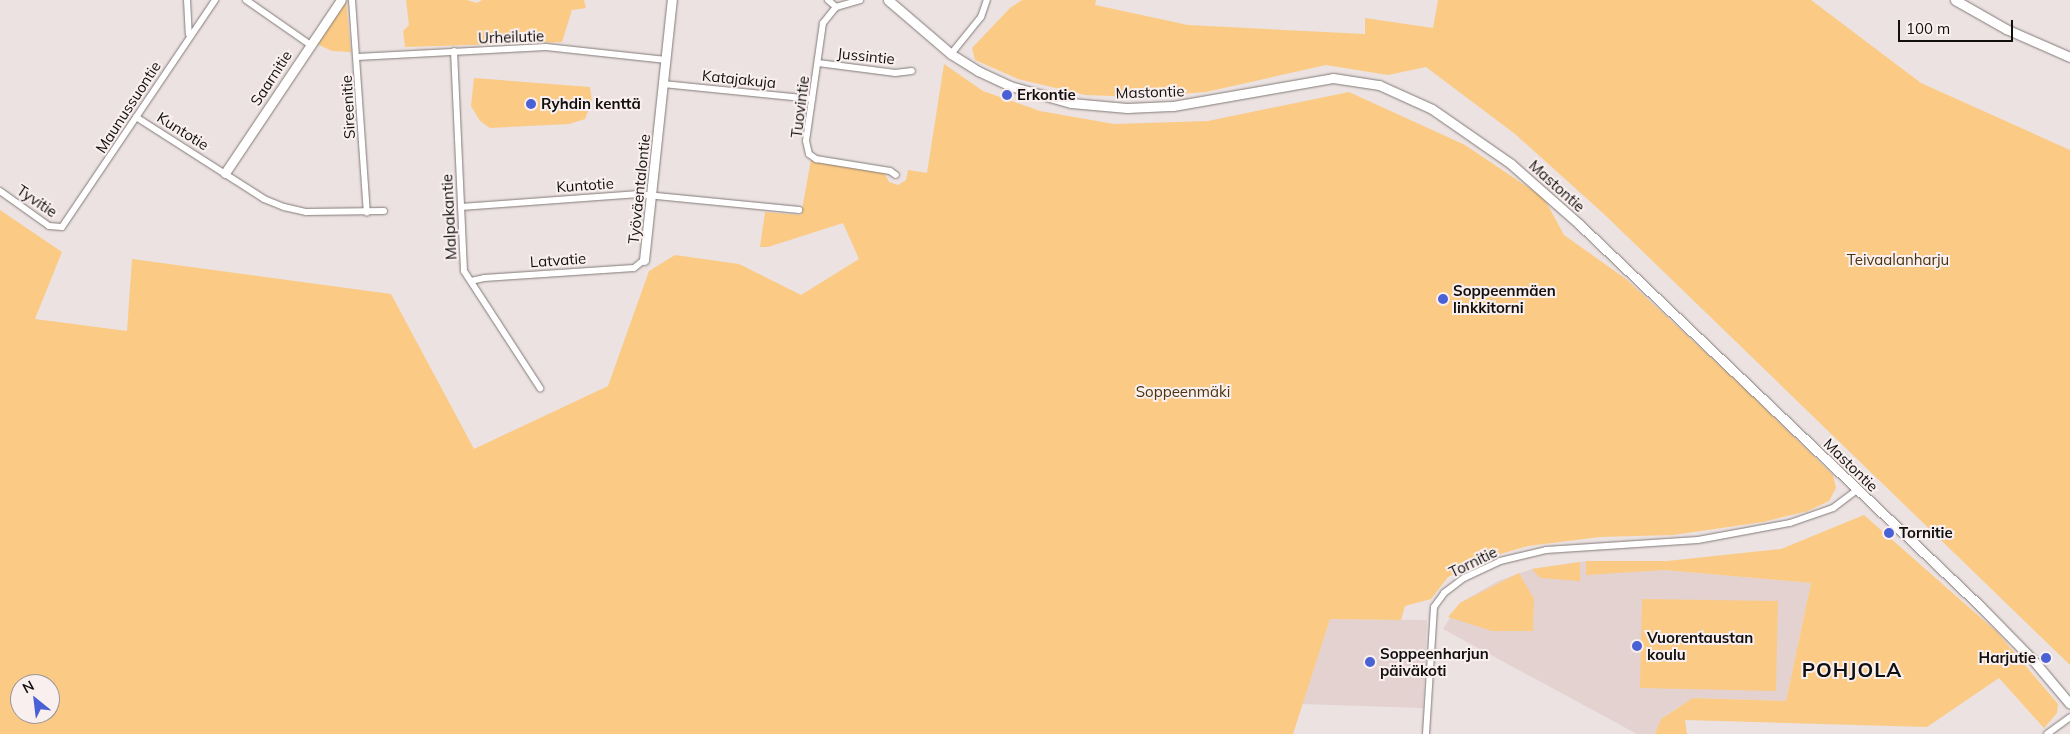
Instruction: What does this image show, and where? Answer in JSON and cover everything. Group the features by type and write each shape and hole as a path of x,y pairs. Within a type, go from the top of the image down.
{"main road":[{"name":"Saarnitie","path":"225,173 309,44 342,0"},
{"name":"Työväentalontie","path":"644,260 672,0"},
{"name":"Mastontie","path":"888,0 950,54 1010,86 1052,99 1090,106 1180,105 1334,78 1368,82 1408,96 1472,135 1529,179 2013,638 2070,704"},
{"path":"1955,0 2006,29 2070,58"}],"street":[{"path":"187,0 189,34"},
{"name":"Maunussuontie","path":"62,227 189,34 215,0"},
{"path":"246,0 309,44"},
{"name":"Sireenitie","path":"352,0 366,212"},
{"path":"828,0 836,7 860,0"},
{"path":"950,54 981,17 987,0"},
{"name":"Tuovintie","path":"836,7 823,23 806,141 809,154 816,159 890,171 896,175"},
{"name":"Urheilutie","path":"357,57 546,47 666,60"},
{"name":"Malpakantie","path":"454,51 464,270 540,388"},
{"name":"Jussintie","path":"818,63 895,73 912,71"},
{"name":"Katajakuja","path":"664,84 812,100"},
{"name":"Kuntotie","path":"136,117 264,199 284,207 306,212 384,211"},
{"name":"Tyvitie","path":"0,190 48,226 62,227"},
{"name":"Kuntotie","path":"461,207 652,196 799,210"},
{"name":"Latvatie","path":"471,282 484,278 634,268 644,260"},
{"name":"Tornitie","path":"1426,734 1434,607 1444,593 1464,578 1500,561 1546,550 1698,540 1790,524 1834,508 1858,489"},
{"path":"2047,734 2070,717"}],"shaded area":[{"name":"Vuorentaustan koulu","path":"1586,561 1667,561 1664,570 1811,583 1786,701 1693,698 1665,716 1655,734 1637,734 1443,629 1460,603 1498,581 1532,569"},
{"name":"Soppeenharjun päiväkoti","path":"1330,619 1427,620 1423,708 1302,704"}],"green space":[{"path":"346,0 351,52 332,51 315,43"},
{"path":"406,0 467,0 477,3 482,0 584,0 586,8 572,10 562,42 405,47 403,31 409,25"},
{"name":"Teivaalanharju","path":"1022,0 1096,0 1095,5 1188,25 1365,34 1365,18 1433,28 1438,0 1811,0 1921,83 2070,150 2070,665 1605,215 1515,134 1426,67 1388,75 1326,65 1206,92 1139,97 1085,95 1018,79 975,60 972,48 1010,8"},
{"name":"Soppeenmäki","path":"944,64 983,91 1040,111 1114,124 1208,121 1349,92 1465,145 1544,198 1564,235 1626,279 1745,389 1833,475 1836,488 1829,501 1808,511 1763,522 1673,535 1600,537 1528,546 1490,557 1448,577 1431,599 1405,606 1401,620 1330,619 1293,734 0,734 0,210 62,252 35,319 127,331 132,259 391,294 474,449 608,386 649,271 675,255 739,264 801,295 859,259 843,223 768,247 760,247 765,212 801,215 811,160 884,172 889,182 898,185 906,180 908,170 927,173"},
{"name":"Ryhdin kenttä","path":"474,78 590,87 592,101 585,119 569,124 490,128 480,121 471,106"},
{"path":"1864,515 1997,632 2058,704 2057,713 2044,728 1999,678 1927,727 1685,720 1687,734 1655,734 1661,719 1693,698 1786,701 1811,583 1664,570 1586,575 1586,561 1667,561 1781,549"},
{"path":"1580,562 1580,581 1540,578 1532,569"},
{"path":"1519,573 1534,599 1533,631 1492,631 1448,617 1460,603"},
{"path":"1642,599 1778,601 1776,691 1640,688"}],"place":[{"name":"Erkontie","path":"1007,95"},
{"name":"Ryhdin kenttä","path":"531,104"},
{"name":"Soppeenmäen linkkitorni","path":"1443,299"},
{"name":"Tornitie","path":"1889,533"},
{"name":"Vuorentaustan koulu","path":"1637,646"},
{"name":"Harjutie","path":"2046,658"},
{"name":"Soppeenharjun päiväkoti","path":"1370,662"}],"district":[{"name":"POHJOLA","path":"1852,669"}]}
